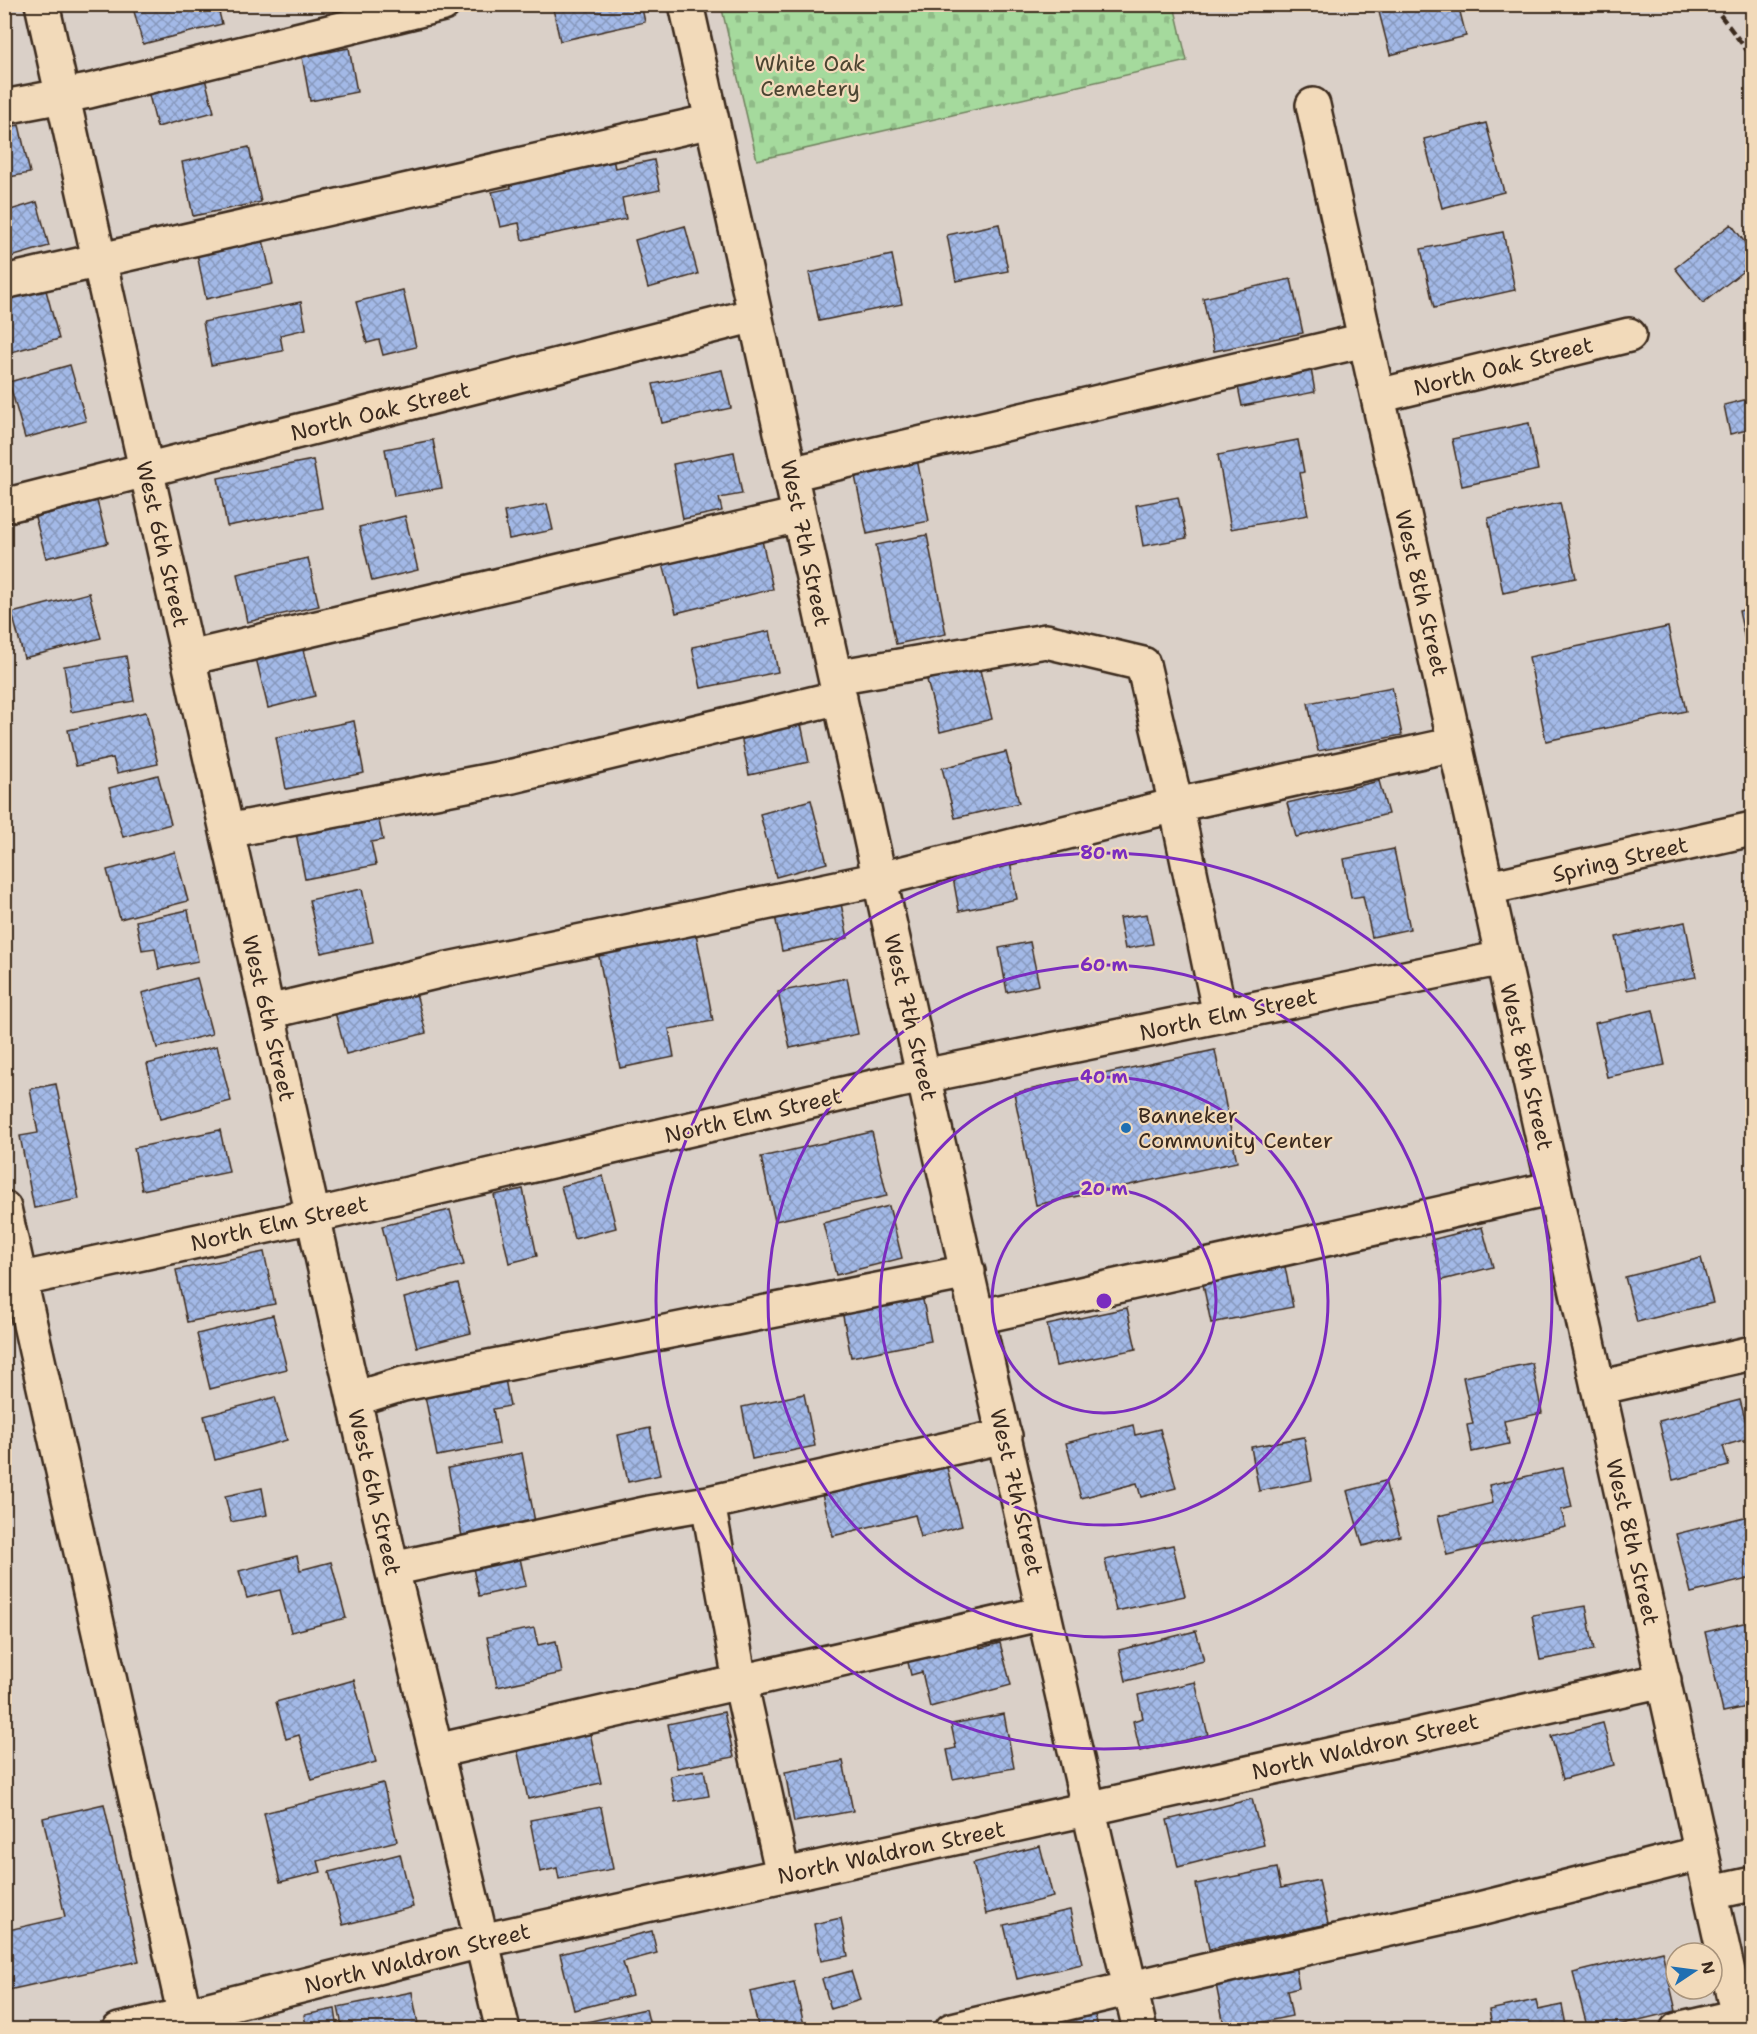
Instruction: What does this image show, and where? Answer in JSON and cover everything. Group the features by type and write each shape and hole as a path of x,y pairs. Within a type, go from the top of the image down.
{"street":[{"name":"West 6th Street","path":"42,4 392,1569 503,2030"},
{"path":"4,108 63,97 443,4"},
{"name":"West 7th Street","path":"686,4 1044,1613 1140,2030"},
{"name":"West 8th Street","path":"1313,105 1740,2023"},
{"path":"4,282 712,121"},
{"name":"North Oak Street","path":"4,506 755,315"},
{"name":"North Oak Street","path":"1378,396 1629,335"},
{"path":"790,474 1365,340"},
{"path":"189,658 799,515"},
{"path":"227,831 513,776 838,687 1046,641 1143,664 1176,805 1220,1016"},
{"path":"268,1012 448,969 880,879 1176,805 1455,744"},
{"name":"Spring Street","path":"1488,888 1752,829"},
{"name":"North Elm Street","path":"12,1281 314,1216 924,1076 1503,958"},
{"path":"978,1317 1554,1188"},
{"path":"4,1208 12,1281 186,2022"},
{"path":"354,1399 403,1384 968,1272"},
{"path":"1599,1388 1752,1353"},
{"path":"392,1569 649,1513 708,1503 1005,1436"},
{"path":"708,1503 740,1681 783,1875"},
{"path":"436,1751 1044,1613"},
{"name":"North Waldron Street","path":"120,2030 186,2022 481,1941 1088,1809 1664,1680"},
{"path":"952,2030 1475,1910 1702,1853"},
{"path":"1711,1893 1752,1884"},
{"path":"1677,2030 1740,2023"}],"green space":[{"name":"White Oak Cemetery","path":"721,5 1174,5 1187,61 757,160"}],"building":[{"path":"132,4 217,4 222,24 143,44"},
{"path":"552,4 641,4 645,22 560,41"},
{"path":"1377,4 1458,4 1466,36 1390,55"},
{"path":"349,48 357,92 310,101 302,57"},
{"path":"201,64 214,112 157,127 145,79"},
{"path":"1486,123 1504,192 1442,208 1424,139"},
{"path":"19,125 30,173 4,178 4,128"},
{"path":"249,147 261,202 193,216 182,162"},
{"path":"611,151 615,168 654,160 660,190 622,198 626,219 522,240 519,223 500,227 492,192 511,188 508,173"},
{"path":"37,202 49,246 4,259 4,212"},
{"path":"999,224 1008,271 956,281 947,235"},
{"path":"1731,224 1752,252 1752,264 1703,303 1675,268"},
{"path":"685,226 698,274 648,288 635,240"},
{"path":"1503,232 1515,290 1434,308 1421,249"},
{"path":"263,240 273,284 206,299 197,254"},
{"path":"892,255 902,304 819,321 809,273"},
{"path":"43,279 59,339 4,354 4,289"},
{"path":"1291,279 1303,333 1214,351 1203,298"},
{"path":"403,290 416,347 383,355 379,340 367,343 356,302"},
{"path":"301,302 306,329 280,335 283,351 211,365 203,322"},
{"path":"1310,363 1315,392 1242,406 1236,377"},
{"path":"70,365 86,421 25,438 9,382"},
{"path":"722,370 731,408 662,423 653,384"},
{"path":"1752,398 1752,429 1730,434 1724,405"},
{"path":"1529,423 1538,470 1462,486 1452,439"},
{"path":"433,440 442,488 394,496 385,449"},
{"path":"1298,440 1304,472 1300,473 1308,515 1231,529 1218,455"},
{"path":"734,452 742,494 719,498 722,511 683,519 673,464"},
{"path":"917,459 929,521 867,534 854,471"},
{"path":"313,460 322,508 227,526 218,478"},
{"path":"1178,497 1187,538 1143,546 1136,505"},
{"path":"97,501 108,543 46,558 35,517"},
{"path":"1560,503 1576,578 1503,593 1488,518"},
{"path":"547,504 553,530 509,539 504,512"},
{"path":"405,516 418,570 372,581 359,527"},
{"path":"927,535 946,634 896,644 876,545"},
{"path":"761,536 773,589 676,613 662,560"},
{"path":"308,558 319,606 247,622 237,574"},
{"path":"89,593 101,638 24,658 12,613"},
{"path":"1752,608 1752,673 1739,611"},
{"path":"1668,627 1686,711 1546,741 1529,657"},
{"path":"770,631 778,672 701,688 692,647"},
{"path":"301,642 315,696 268,708 255,654"},
{"path":"126,656 134,701 71,712 64,666"},
{"path":"977,658 992,719 940,732 925,672"},
{"path":"1392,687 1402,735 1318,751 1308,703"},
{"path":"146,712 158,764 117,773 113,758 76,766 68,730"},
{"path":"799,714 809,762 749,775 739,726"},
{"path":"354,721 364,773 286,789 276,737"},
{"path":"1006,752 1019,803 955,818 942,768"},
{"path":"158,775 171,824 123,837 109,788"},
{"path":"1379,781 1388,814 1296,837 1287,803"},
{"path":"811,800 827,863 776,877 760,814"},
{"path":"376,807 383,840 371,842 376,865 305,879 294,823"},
{"path":"1394,849 1410,929 1372,937 1363,896 1351,898 1344,859"},
{"path":"175,852 188,901 120,919 107,870"},
{"path":"1010,861 1017,899 959,911 952,872"},
{"path":"362,889 373,942 321,953 309,900"},
{"path":"839,894 848,938 782,951 773,906"},
{"path":"188,910 198,961 159,969 155,948 142,950 136,921"},
{"path":"1147,914 1153,944 1125,949 1119,918"},
{"path":"1685,922 1696,977 1627,990 1616,937"},
{"path":"694,923 713,1021 669,1029 674,1057 620,1068 596,941"},
{"path":"1030,942 1039,985 1007,992 999,948"},
{"path":"197,978 212,1034 157,1048 142,993"},
{"path":"847,978 858,1034 790,1048 778,992"},
{"path":"413,981 426,1033 346,1054 332,1001"},
{"path":"1653,1010 1665,1065 1607,1077 1595,1023"},
{"path":"217,1046 231,1101 160,1119 147,1064"},
{"name":"Banneker Community Center","path":"1215,1050 1237,1162 1036,1205 1014,1093"},
{"path":"56,1084 79,1199 34,1208 20,1136 38,1133 30,1089"},
{"path":"220,1130 229,1172 142,1190 134,1148"},
{"path":"872,1132 887,1196 775,1221 761,1157"},
{"path":"603,1176 616,1228 574,1239 561,1186"},
{"path":"523,1189 537,1256 509,1263 494,1195"},
{"path":"889,1206 902,1258 836,1275 823,1223"},
{"path":"450,1210 464,1265 396,1282 382,1226"},
{"path":"1482,1227 1493,1267 1442,1280 1431,1240"},
{"path":"264,1252 275,1304 187,1322 176,1270"},
{"path":"1282,1252 1293,1307 1211,1323 1203,1284 1226,1279 1222,1264"},
{"path":"1701,1258 1713,1303 1637,1322 1625,1277"},
{"path":"458,1284 471,1333 417,1347 404,1298"},
{"path":"921,1290 931,1341 851,1357 841,1306"},
{"path":"1127,1308 1136,1349 1056,1366 1047,1325"},
{"path":"273,1315 287,1369 210,1389 197,1334"},
{"path":"1532,1363 1542,1413 1504,1421 1509,1444 1472,1452 1467,1425 1473,1424 1463,1377"},
{"path":"505,1379 510,1406 493,1409 499,1444 437,1456 425,1396"},
{"path":"804,1394 815,1446 752,1459 742,1407"},
{"path":"275,1397 287,1440 215,1460 204,1416"},
{"path":"1740,1400 1750,1438 1723,1446 1729,1466 1673,1480 1659,1421"},
{"path":"1133,1425 1135,1435 1160,1429 1176,1488 1141,1497 1137,1483 1081,1498 1066,1443"},
{"path":"650,1428 660,1475 628,1482 618,1435"},
{"path":"1304,1437 1312,1480 1259,1491 1251,1447"},
{"path":"522,1453 535,1522 462,1536 448,1468"},
{"path":"944,1456 962,1526 921,1537 915,1515 833,1536 820,1487"},
{"path":"1563,1468 1572,1507 1561,1510 1566,1527 1447,1555 1438,1516 1493,1503 1489,1485"},
{"path":"1385,1481 1400,1536 1363,1546 1347,1491"},
{"path":"262,1488 267,1515 231,1522 225,1496"},
{"path":"1752,1515 1752,1578 1691,1593 1676,1534"},
{"path":"1173,1545 1185,1596 1116,1611 1105,1560"},
{"path":"518,1549 526,1586 479,1596 471,1559"},
{"path":"297,1556 300,1570 331,1562 346,1618 291,1632 280,1590 247,1598 239,1571"},
{"path":"1586,1606 1594,1650 1540,1660 1532,1615"},
{"path":"1752,1621 1752,1706 1723,1712 1705,1632"},
{"path":"534,1628 538,1645 556,1641 562,1673 497,1687 487,1637"},
{"path":"1196,1631 1204,1661 1126,1681 1119,1650"},
{"path":"977,1635 980,1648 1000,1643 1011,1685 930,1707 922,1672 911,1675 906,1654"},
{"path":"354,1680 376,1762 312,1780 299,1735 286,1739 276,1702"},
{"path":"1195,1682 1208,1735 1140,1751 1133,1721 1143,1718 1138,1695"},
{"path":"724,1712 734,1757 677,1768 668,1724"},
{"path":"1004,1714 1014,1768 953,1779 947,1750 956,1748 951,1724"},
{"path":"587,1719 601,1783 528,1799 514,1735"},
{"path":"1603,1723 1614,1765 1563,1779 1551,1736"},
{"path":"843,1761 853,1811 794,1822 785,1772"},
{"path":"704,1770 709,1796 675,1802 670,1776"},
{"path":"383,1783 397,1841 318,1861 321,1872 280,1882 264,1813"},
{"path":"1252,1799 1264,1845 1178,1867 1167,1820"},
{"path":"104,1804 139,1961 4,1991 4,1931 65,1917 43,1818"},
{"path":"601,1807 613,1869 559,1879 557,1868 540,1872 530,1820"},
{"path":"1040,1846 1053,1897 986,1914 973,1863"},
{"path":"400,1854 413,1907 343,1925 329,1872"},
{"path":"1277,1868 1281,1888 1319,1880 1328,1924 1209,1949 1196,1884"},
{"path":"1070,1910 1082,1964 1017,1979 1004,1925"},
{"path":"841,1918 848,1956 821,1961 814,1924"},
{"path":"652,1931 657,1953 623,1962 632,1995 574,2010 560,1954"},
{"path":"1662,1951 1664,2001 1674,2001 1676,2011 1598,2030 1588,2030 1573,1973"},
{"path":"1293,1953 1299,1988 1287,1991 1292,2016 1225,2030 1213,1969"},
{"path":"851,1971 860,2000 831,2009 822,1979"},
{"path":"794,1982 805,2029 759,2030 750,1992"},
{"path":"412,1992 418,2024 406,2026 406,2030 343,2030 338,2007"},
{"path":"1536,2000 1538,2010 1562,2005 1567,2030 1493,2030 1489,2010"},
{"path":"1091,2001 1099,2030 1021,2030"},
{"path":"335,2009 338,2030 307,2030 304,2015"},
{"path":"646,2009 651,2030 578,2030 577,2024"}],"railway":[{"path":"1712,4 1752,57"}],"place":[{"name":"Banneker Community Center","path":"1126,1128"}]}
